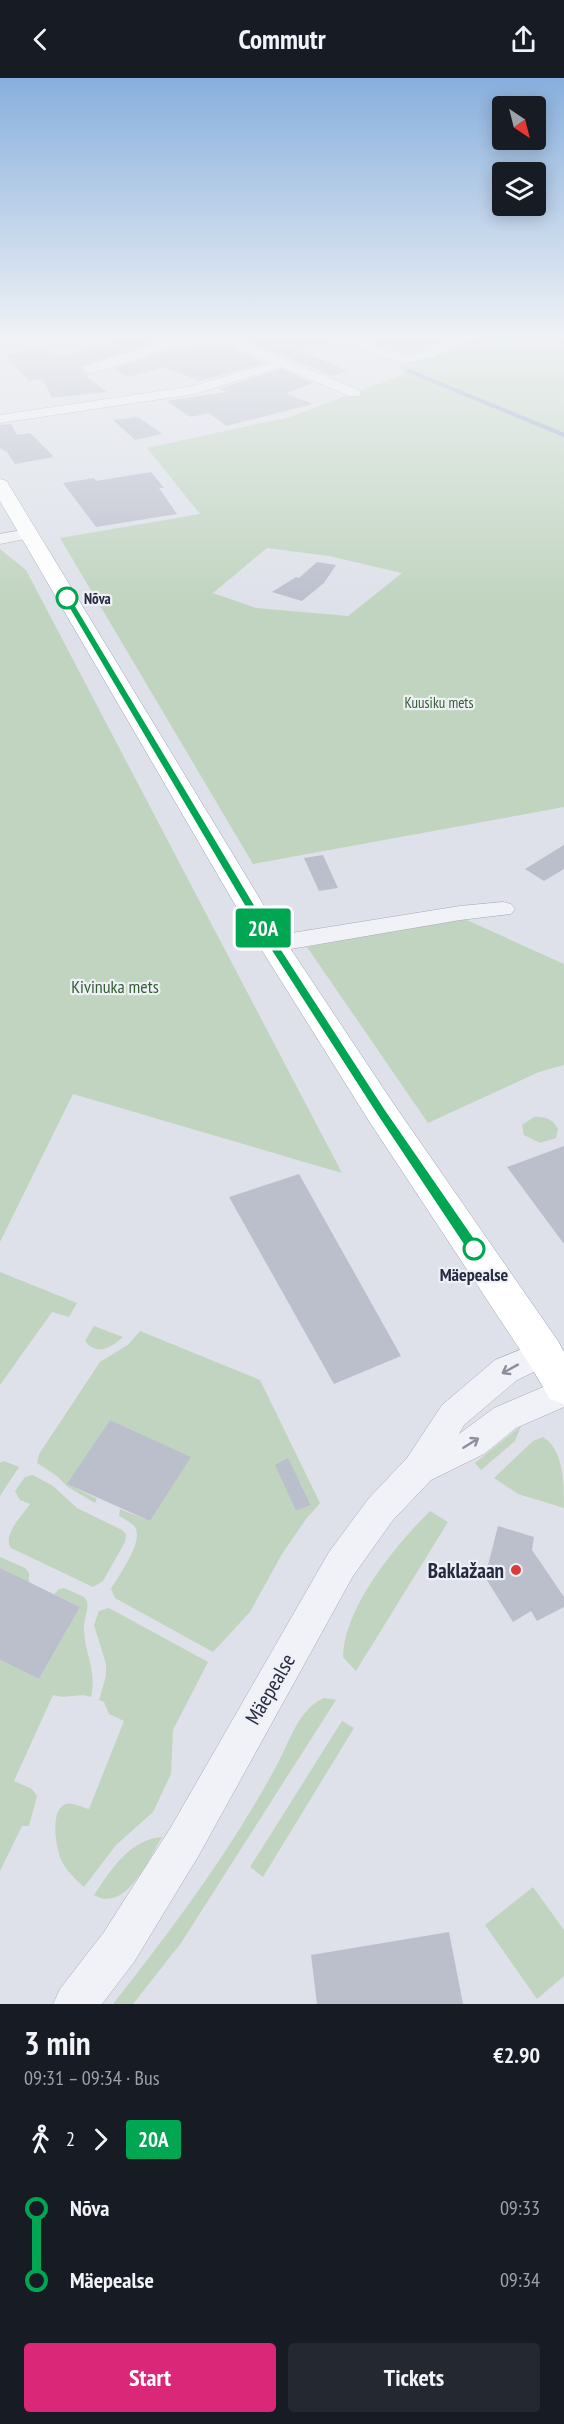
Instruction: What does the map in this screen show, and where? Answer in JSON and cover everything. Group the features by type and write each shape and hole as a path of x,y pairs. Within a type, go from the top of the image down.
{"main road":[{"path":"0,485 273,944 381,1112 559,1376"}],"street":[{"path":"0,539 29,534"},
{"path":"273,944 503,909"},
{"name":"Mäepealse","path":"75,2004 119,1947 185,1841 341,1564 381,1509 419,1469 453,1415 506,1370 559,1376"},
{"path":"419,1469 472,1444 559,1376"}],"green space":[{"name":"Kuusiku mets","path":"249,426 564,426 564,807 253,864 60,538 200,514 147,448","holes":["267,548 329,556 402,573 348,616 256,608 213,593"]},
{"name":"Kivinuka mets","path":"0,549 26,570 342,1173 73,1094 0,1242"},
{"path":"460,917 564,964 564,1065 539,1072 428,1123 307,947"},
{"path":"534,1117 545,1118 554,1123 558,1129 556,1138 540,1143 524,1135 522,1125"},
{"path":"0,1272 77,1303 69,1317 52,1312 0,1385"},
{"path":"94,1326 123,1337 109,1347 94,1349 85,1341"},
{"path":"140,1331 260,1380 320,1503 282,1554 250,1612 213,1652 115,1598 111,1589 133,1550 137,1533 135,1527 119,1516 120,1509 150,1521 190,1457 110,1420 68,1484 97,1499 95,1503 68,1487 57,1476 37,1463 39,1454 100,1362 129,1344","holes":["300,1482 311,1505 296,1511 286,1488"]},
{"path":"521,1426 515,1441 481,1470 475,1463"},
{"path":"543,1437 550,1443 559,1459 563,1478 564,1508 518,1494 494,1478 533,1441"},
{"path":"4,1461 19,1467 0,1496 0,1463"},
{"path":"33,1475 53,1486 77,1508 126,1534 125,1542 103,1581 93,1587 11,1548 9,1537 11,1532 30,1504 20,1500 15,1491 25,1477"},
{"path":"430,1511 448,1522 356,1671 343,1657 352,1618 374,1578 402,1541"},
{"path":"0,1557 25,1568 29,1573 29,1583 0,1568"},
{"path":"64,1588 84,1597 87,1601 84,1630 93,1678 91,1697 53,1695 14,1781 32,1789 37,1796 29,1826 22,1826 0,1871 0,1660 39,1679 80,1607 54,1594"},
{"path":"109,1608 208,1662 173,1730 171,1774 153,1812 116,1845 84,1887 62,1862 55,1830 57,1813 61,1807 74,1804 89,1809 124,1721 109,1714 104,1702 99,1700 106,1676 106,1664 94,1625 99,1611"},
{"path":"324,1698 336,1700 181,1943 133,2004 113,2004 158,1946 221,1857 260,1795 302,1717 315,1703"},
{"path":"342,1721 354,1728 263,1877 250,1867"},
{"path":"162,1837 143,1870 126,1891 116,1897 106,1899 94,1895 114,1866 130,1850 150,1839"},
{"path":"533,1887 564,1930 564,1976 537,1999 485,1925"}],"building":[{"path":"0,426 12,426 17,435 30,433 54,457 15,464 7,452 0,448"},
{"path":"119,426 151,426 162,434 135,440"},
{"path":"151,472 164,488 159,488 177,514 96,527 63,483 94,478 96,481"},
{"path":"317,562 336,565 324,583 302,601 272,592 296,577 299,578"},
{"path":"564,845 564,869 544,881 525,869"},
{"path":"323,855 338,888 319,891 304,858"},
{"path":"564,1146 564,1244 507,1167"},
{"path":"299,1174 401,1356 334,1384 229,1197"},
{"path":"110,1420 191,1457 150,1521 67,1484"},
{"path":"288,1458 311,1505 296,1511 275,1465"},
{"name":"Baklažaan","path":"498,1526 534,1537 532,1550 564,1597 564,1607 537,1621 531,1611 513,1622 485,1577"},
{"path":"0,1568 80,1607 39,1679 0,1660"},
{"path":"449,1932 463,2004 317,2004 311,1955"}],"waterway":[{"path":"542,426 564,435"}],"bus line":[{"name":"20A","path":"67,598 273,944 381,1112 474,1249"}],"place":[{"name":"Nõva","path":"67,598"},
{"name":"Mäepealse","path":"474,1249"},
{"name":"Baklažaan","path":"516,1570"}]}
